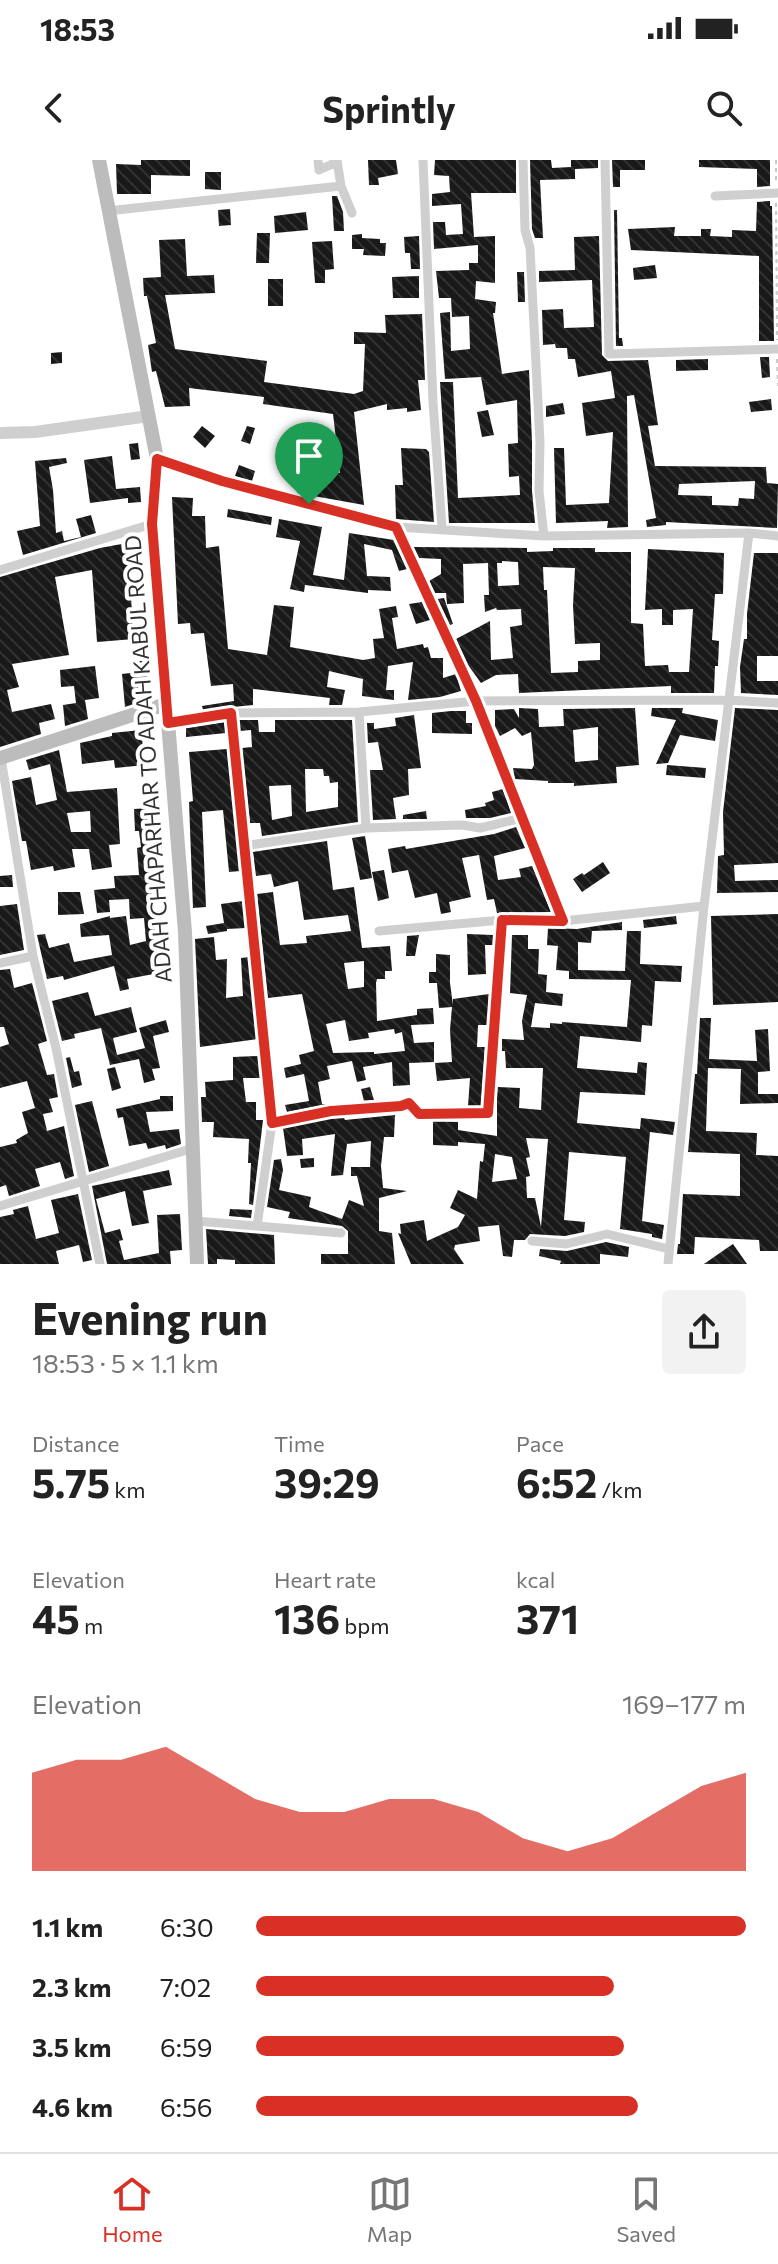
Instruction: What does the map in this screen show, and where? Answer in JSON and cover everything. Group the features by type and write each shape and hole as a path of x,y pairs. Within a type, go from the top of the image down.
{"main road":[{"name":"ADAH CHAPARHAR TO ADAH KABUL ROAD","path":"99,160 157,459 152,524 185,932 197,1264"},
{"path":"0,758 166,704"}],"street":[{"path":"318,160 319,170 337,161 341,186 352,213"},
{"path":"423,160 442,528"},
{"path":"523,160 540,442 539,491 544,536"},
{"path":"605,160 609,354 778,349"},
{"path":"107,211 341,186"},
{"path":"715,196 777,193"},
{"path":"0,433 35,432 149,416"},
{"path":"157,459 222,481 396,527 544,536 749,533 778,536"},
{"path":"0,570 152,524"},
{"path":"396,527 476,701 563,921"},
{"path":"668,1264 704,906 749,533"},
{"path":"168,723 231,713 359,712 476,701 729,700 778,703"},
{"path":"359,712 366,828"},
{"path":"231,713 272,1123 257,1226"},
{"path":"0,758 33,956 56,1048 100,1264"},
{"path":"243,846 366,828 462,825 480,828 522,818"},
{"path":"379,931 502,920 563,921 704,906"},
{"path":"272,1123 331,1111 409,1103 419,1114 488,1113 502,920"},
{"path":"0,963 33,956"},
{"path":"0,1206 194,1148"},
{"path":"196,1221 341,1233"},
{"path":"532,1241 566,1244 607,1234 669,1249"}],"path":[{"path":"776,160 778,386"}],"building":[{"path":"141,160 190,160 190,176 151,175 151,194 117,194 116,164 141,165"},
{"path":"368,160 396,160 398,174 378,178 379,185 369,185"},
{"path":"435,160 516,160 516,193 471,193 474,237 495,236 495,283 476,281 475,299 496,302 493,313 502,374 529,370 535,523 449,523 440,382 453,382 458,498 520,495 519,476 509,477 508,444 518,443 517,400 486,405 481,377 445,379 440,313 450,312 451,351 470,349 469,316 452,317 451,298 439,298 436,271 469,270 469,263 478,263 478,245 434,249 433,222 445,222 446,235 463,234 461,204 432,206 432,194 450,192 449,176 434,175"},
{"path":"530,160 551,160 552,168 571,167 571,160 598,160 598,168 575,169 575,179 540,180 543,238 535,238 532,229"},
{"path":"612,160 645,160 645,170 620,170 620,187 613,187"},
{"path":"699,160 770,160 770,186 757,187 757,169 699,167"},
{"path":"205,172 221,172 221,190 205,189"},
{"path":"332,196 337,196 343,212 344,231 334,231"},
{"path":"770,201 774,341 759,341 759,256 631,250 628,229 675,227 674,236 701,236 701,229 711,229 710,236 732,237 732,230 756,231 757,202"},
{"path":"230,209 231,225 219,226 218,210"},
{"path":"614,210 617,210 619,338 622,338 623,346 616,346"},
{"path":"306,212 308,230 275,233 274,216"},
{"path":"257,233 270,233 269,263 256,263"},
{"path":"362,234 362,238 380,239 380,243 386,243 385,256 363,255 364,249 352,249 352,235"},
{"path":"419,236 420,269 411,269 410,253 405,253 404,237"},
{"path":"599,236 602,355 608,361 648,360 658,425 648,426 655,466 766,467 767,483 778,484 777,528 666,522 666,525 647,527 646,520 656,518 634,395 627,396 628,527 607,528 608,521 556,523 554,448 564,448 566,505 609,503 613,432 586,436 582,403 615,398 611,371 578,377 575,359 568,359 567,348 556,348 555,344 543,345 542,310 563,309 564,328 594,327 592,280 539,282 539,271 575,270 574,237","holes":["755,481 754,499 739,498 738,506 712,505 712,496 678,495 679,484"]},
{"path":"185,239 187,276 214,275 215,293 165,295 175,349 267,361 264,382 354,394 363,391 365,344 354,344 354,332 386,333 385,315 422,314 425,380 418,380 421,410 387,410 387,404 354,412 364,505 297,493 303,466 340,473 333,414 263,404 264,397 189,388 190,406 165,407 156,371 152,372 148,345 156,343 147,296 144,296 143,278 161,277 159,240"},
{"path":"332,241 334,269 325,270 325,283 315,283 312,242"},
{"path":"655,265 657,278 634,280 633,268"},
{"path":"517,272 524,272 525,302 518,302"},
{"path":"419,276 419,298 393,298 392,277"},
{"path":"268,279 283,279 283,306 268,306"},
{"path":"62,352 62,363 51,364 51,353"},
{"path":"760,357 769,357 770,377 762,378"},
{"path":"708,359 708,370 676,371 676,360"},
{"path":"771,399 772,410 751,412 749,402"},
{"path":"563,403 565,414 546,417 546,406"},
{"path":"488,410 494,435 482,437 477,412"},
{"path":"202,426 215,436 205,448 193,437"},
{"path":"247,426 255,428 250,444 241,441"},
{"path":"138,443 140,459 131,460 129,444"},
{"path":"401,448 426,449 429,452 434,522 396,519 395,485 403,485"},
{"path":"112,456 116,489 140,487 141,502 128,503 128,498 90,503 84,460"},
{"path":"66,458 67,463 49,467 56,533 62,531 64,541 81,537 76,519 91,515 96,533 23,555 17,531 40,526 35,461"},
{"path":"239,465 255,471 252,481 235,476"},
{"path":"172,497 193,498 192,516 205,516 206,548 219,546 228,649 267,655 274,605 294,607 290,647 363,660 375,658 373,639 384,638 379,609 396,606 398,617 392,618 397,649 423,644 424,648 428,647 431,658 443,658 443,678 456,674 461,691 408,700 413,662 388,666 386,690 394,690 394,700 362,696 363,679 329,671 327,687 345,690 342,705 329,705 330,698 253,689 253,705 203,710 202,706 234,701 233,684 211,686 204,633 191,634 190,623 178,624"},
{"path":"228,509 272,517 271,525 227,517"},
{"path":"279,519 322,527 313,575 344,580 349,533 394,540 407,569 399,571 392,550 364,544 367,576 390,577 391,591 368,590 368,593 305,585 304,592 290,589 300,541 276,537"},
{"path":"127,543 134,639 97,642 92,570 55,577 69,655 12,664 19,687 7,690 12,712 51,704 55,719 39,723 41,734 0,747 0,577"},
{"path":"413,547 527,548 527,552 553,551 553,548 595,548 595,552 631,552 631,623 643,624 645,666 668,665 669,672 689,672 693,609 673,610 673,625 662,625 662,609 645,610 648,549 724,553 723,594 715,594 712,640 719,641 714,693 671,693 671,686 519,693 518,674 496,675 481,683 468,665 456,639 490,621 491,660 513,658 510,627 522,625 521,609 496,608 485,612 484,595 489,595 488,563 463,564 464,603 447,604 446,593 435,593 429,581 441,574 441,559 419,558","holes":["518,562 519,585 498,586 497,563","543,567 575,568 575,644 600,643 600,660 578,661 578,672 551,673"]},
{"path":"754,553 778,553 778,656 757,656 757,681 778,681 778,695 741,693 740,667 744,639 747,639"},
{"path":"444,598 453,624 450,625 437,599"},
{"path":"422,602 430,620 416,624 409,604"},
{"path":"144,660 148,682 144,682 145,700 125,707 122,674 138,672 136,662"},
{"path":"95,666 99,698 85,700 88,719 65,726 63,705 76,703 74,686 61,687 60,670"},
{"path":"519,708 538,709 539,727 564,726 563,709 635,708 639,765 616,767 617,783 574,786 574,783 515,779 513,768 532,769 534,765 531,732 522,736 515,728 500,736 495,726 495,710 514,709 519,718","holes":["598,727 598,760 575,762 573,730"]},
{"path":"652,708 683,708 682,713 718,720 715,741 680,735 668,763 656,764 676,720 651,716"},
{"path":"735,708 778,710 778,863 734,865 735,881 778,880 778,892 717,893 718,856 724,855 723,812"},
{"path":"466,711 466,723 472,723 472,734 432,733 432,713"},
{"path":"414,715 421,768 408,769 409,795 393,798 396,819 373,820 370,770 383,770 378,742 368,743 367,723 374,723 374,729 396,726 395,718"},
{"path":"239,720 258,720 259,732 275,732 275,720 352,720 358,822 262,836 260,823 250,823 242,748 252,747 251,730 240,731","holes":["305,769 323,769 330,783 338,782 338,807 306,812","291,785 292,816 272,820 269,786"]},
{"path":"224,722 226,733 186,737 186,728"},
{"path":"141,730 145,765 115,768 114,760 82,764 80,743 112,736 112,733"},
{"path":"227,749 240,871 229,872 223,810 202,812 206,907 193,908 189,802 193,801 189,752"},
{"path":"59,750 67,792 117,788 120,844 109,845 112,867 92,870 89,849 72,849 75,867 54,871 53,866 31,870 26,841 22,841 12,781 31,777 36,805 57,800 50,764 29,770 26,760","holes":["90,811 91,832 71,832 67,813"]},
{"path":"667,765 706,768 705,778 666,775"},
{"path":"503,789 511,813 490,818 466,818 465,810 486,806 485,803 494,800 492,792"},
{"path":"150,808 159,869 150,869 157,927 154,927 161,959 156,960 159,973 127,979 129,989 120,991 114,966 64,980 63,976 47,979 37,935 45,934 49,948 69,943 74,962 112,955 109,935 81,937 80,924 110,916 126,916 130,945 146,941 144,918 130,919 129,899 109,900 110,912 97,913 94,890 115,888 114,876 139,875 137,848 141,847 139,831 135,831 134,809"},
{"path":"426,811 427,819 403,819 403,815"},
{"path":"516,827 525,848 494,856 498,880 521,877 519,869 532,866 551,912 497,913 494,899 487,900 479,855 462,858 471,897 449,902 451,912 441,914 437,893 415,898 408,870 392,873 388,849 405,846 406,849 494,834"},
{"path":"365,836 372,878 360,880 352,838"},
{"path":"327,841 333,890 354,887 362,948 390,946 392,971 385,971 385,979 377,979 376,983 377,1021 417,1015 417,1009 433,1008 434,1024 411,1025 414,1043 434,1042 434,1062 409,1063 410,1085 393,1086 392,1062 363,1067 366,1080 357,1082 352,1061 327,1066 330,1079 318,1082 322,1104 331,1104 287,1112 285,1105 309,1101 304,1074 286,1078 284,1068 301,1064 299,1055 314,1051 302,994 268,998 257,894 273,892 280,945 307,943 306,936 351,931 348,915 304,920 298,881 274,887 271,874 256,876 253,852","holes":["364,961 364,987 348,989 344,963","345,1020 349,1041 369,1038 368,1033 394,1029 395,1034 402,1032 405,1051 333,1053 326,1024"]},
{"path":"603,862 610,873 582,892 573,879"},
{"path":"384,870 389,898 378,901 372,872"},
{"path":"12,875 13,887 0,887 0,876"},
{"path":"58,892 80,892 84,914 58,915"},
{"path":"243,901 246,928 208,934 206,926 224,923 221,904"},
{"path":"17,904 24,950 0,955 0,906"},
{"path":"778,914 778,1002 713,1005 711,916"},
{"path":"676,916 677,924 644,928 643,920"},
{"path":"622,922 622,930 592,931 591,943 578,942 578,970 625,971 627,931 641,931 640,964 682,966 681,982 655,981 652,1026 642,1025 641,1042 580,1036 577,1068 637,1073 638,1062 647,1063 645,1095 580,1092 577,1123 640,1129 641,1118 675,1122 673,1135 650,1132 642,1221 664,1225 662,1239 652,1237 652,1234 620,1229 626,1157 569,1152 564,1220 585,1222 584,1232 565,1236 530,1234 525,1240 514,1240 512,1257 503,1256 499,1225 478,1227 480,1241 455,1245 454,1249 464,1264 411,1264 398,1233 401,1234 400,1224 424,1220 427,1241 458,1227 465,1215 450,1208 458,1190 477,1199 480,1161 483,1162 485,1144 458,1142 458,1146 433,1145 433,1121 458,1122 458,1130 497,1136 497,1087 520,1088 519,1108 541,1110 543,1068 506,1068 505,1051 502,1051 502,1039 524,1040 522,1021 527,995 510,993 512,935 528,935 528,949 539,949 538,974 547,975 546,992 563,994 562,1006 535,1003 531,1027 550,1028 550,1023 562,1022 627,1027 631,980 569,979 569,971 556,970 558,946 547,945 548,928 577,929","holes":["526,1138 548,1139 541,1227 535,1198 527,1198 526,1177 530,1176 526,1158 530,1157","495,1154 512,1157 517,1179 492,1182"]},
{"path":"467,934 493,935 493,945 485,945 486,974 468,975"},
{"path":"419,935 415,956 406,956 407,936"},
{"path":"214,937 216,960 227,959 226,998 243,996 241,958 249,957 258,1039 200,1047 195,939"},
{"path":"436,954 450,955 453,1005 453,999 489,994 487,1025 478,1025 477,1047 485,1047 481,1106 468,1106 470,1078 437,1081 435,1063 452,1062 452,1007 439,1008 437,983 429,983 429,972 436,972"},
{"path":"10,969 14,988 32,983 47,1041 38,1044 47,1075 54,1074 58,1097 49,1099 53,1112 43,1114 47,1131 64,1126 74,1176 65,1179 60,1162 35,1169 40,1186 9,1196 6,1185 0,1187 0,1147 17,1143 16,1140 28,1133 22,1112 35,1108 27,1081 0,1088 0,1047 9,1044 4,1027 0,1027 0,970"},
{"path":"88,992 95,1016 131,1007 137,1032 113,1038 117,1055 145,1048 139,1028 166,1020 169,1032 153,1036 160,1068 152,1069 155,1080 144,1083 139,1059 110,1065 101,1028 74,1034 75,1038 62,1041 52,1001"},
{"path":"700,1018 711,1018 709,1059 757,1061 755,1030 768,1029 770,1071 758,1072 758,1094 778,1094 778,1103 740,1104 741,1069 708,1068 706,1131 757,1133 756,1155 778,1156 778,1251 760,1251 759,1240 695,1237 694,1254 677,1254 683,1194 740,1196 740,1154 688,1152"},
{"path":"259,1056 262,1078 243,1078 246,1102 256,1102 256,1120 263,1120 253,1205 249,1204 249,1139 213,1137 214,1122 202,1122 201,1097 206,1097 205,1082 233,1080 233,1057"},
{"path":"70,1057 74,1072 79,1071 82,1085 72,1088 66,1058"},
{"path":"115,1067 121,1088 112,1091 107,1069"},
{"path":"370,1087 374,1100 364,1101 361,1089"},
{"path":"160,1096 173,1096 173,1111 146,1112 150,1132 179,1129 181,1144 166,1149 165,1145 148,1149 146,1143 129,1146 123,1117 118,1118 116,1109 160,1099"},
{"path":"92,1101 109,1166 89,1172 75,1105"},
{"path":"395,1115 394,1137 384,1137 381,1166 383,1188 407,1191 379,1198 379,1231 392,1233 395,1264 321,1264 321,1254 348,1254 348,1231 342,1226 288,1218 290,1212 267,1207 274,1160 281,1159 283,1170 279,1190 311,1197 309,1207 342,1219 349,1200 364,1206 357,1176 351,1176 351,1167 370,1167 371,1141 347,1144 343,1175 331,1176 335,1134 302,1139 303,1155 287,1156 283,1128 332,1118 345,1120"},
{"path":"314,1158 314,1167 301,1168 300,1159"},
{"path":"169,1170 172,1185 143,1191 149,1223 132,1226 125,1191 96,1199 105,1233 120,1229 123,1240 119,1241 124,1260 159,1253 157,1215 180,1214 182,1250 170,1251 171,1264 107,1264 92,1186"},
{"path":"78,1194 92,1260 83,1262 79,1245 56,1251 59,1264 0,1264 0,1217 28,1206 36,1239 59,1233 51,1200"},
{"path":"230,1209 252,1210 251,1218 229,1216"},
{"path":"206,1229 274,1235 275,1264 235,1264 235,1260 217,1259 217,1264 208,1264"},
{"path":"606,1242 629,1247 628,1257 600,1254 600,1264 560,1264 561,1261 539,1256 540,1249 567,1251"},
{"path":"733,1244 747,1264 704,1264 727,1248"}],"route":[{"path":"157,459 222,481 309,504 396,527 476,701 563,921 502,920 488,1113 419,1114 409,1103 331,1111 272,1123 231,713 168,723 152,524 157,459"}]}
